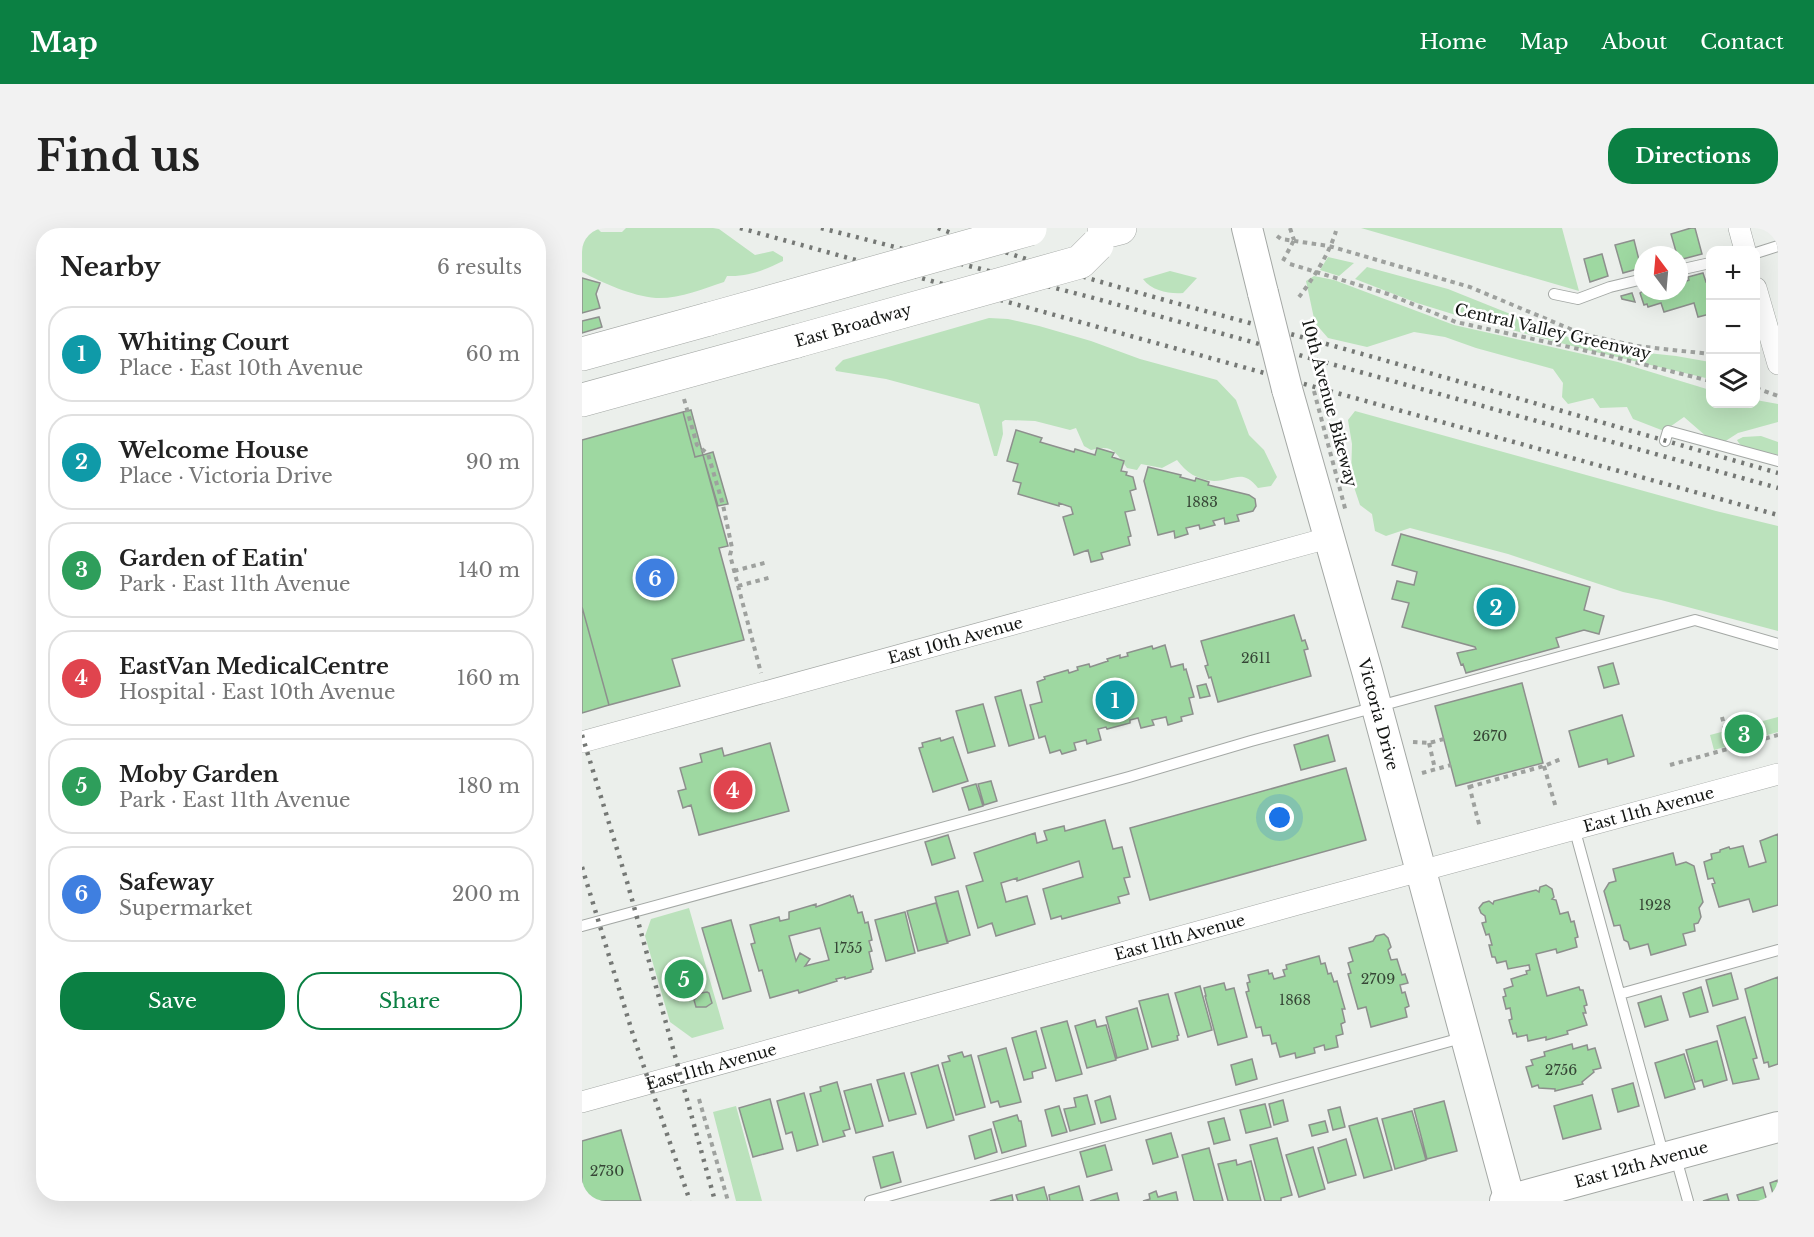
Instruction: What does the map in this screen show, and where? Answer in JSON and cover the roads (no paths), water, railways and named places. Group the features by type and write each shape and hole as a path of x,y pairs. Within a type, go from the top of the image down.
{"main road":[{"path":"582,354 709,319 980,236 1032,229"},
{"name":"East Broadway","path":"582,400 1080,262 1108,233"}],"street":[{"path":"1739,228 1744,246"},
{"name":"Victoria Drive","path":"1260,231 1263,293 1508,1201"},
{"path":"1758,300 1777,364"},
{"name":"East 10th Avenue","path":"582,742 1328,538"},
{"name":"East 11th Avenue","path":"582,1102 1778,774"},
{"name":"East 12th Avenue","path":"1508,1201 1778,1127"}],"lane":[{"path":"1760,251 1778,246"},
{"path":"1688,268 1706,264"},
{"path":"1554,294 1578,299 1634,281"},
{"path":"1665,441 1668,431 1778,461"},
{"path":"582,926 1695,620 1778,644"},
{"path":"1575,831 1620,994 1670,1156 1688,1201"},
{"path":"1620,994 1778,950"},
{"path":"870,1201 1465,1037"}],"railway":[{"path":"740,228 1778,515"},
{"path":"821,228 1090,297 1778,488"},
{"path":"938,228 1031,261 1126,289 1374,357 1778,473"},
{"path":"582,735 628,885 715,1201"},
{"path":"582,867 634,1038 690,1201"}],"place":[{"name":"Safeway","path":"655,578"},
{"name":"Welcome House","path":"1496,607"},
{"name":"Whiting Court","path":"1115,700"},
{"name":"Garden of Eatin'","path":"1744,734"},
{"name":"EastVan MedicalCentre","path":"733,790"},
{"name":"Moby Garden","path":"684,979"}]}
